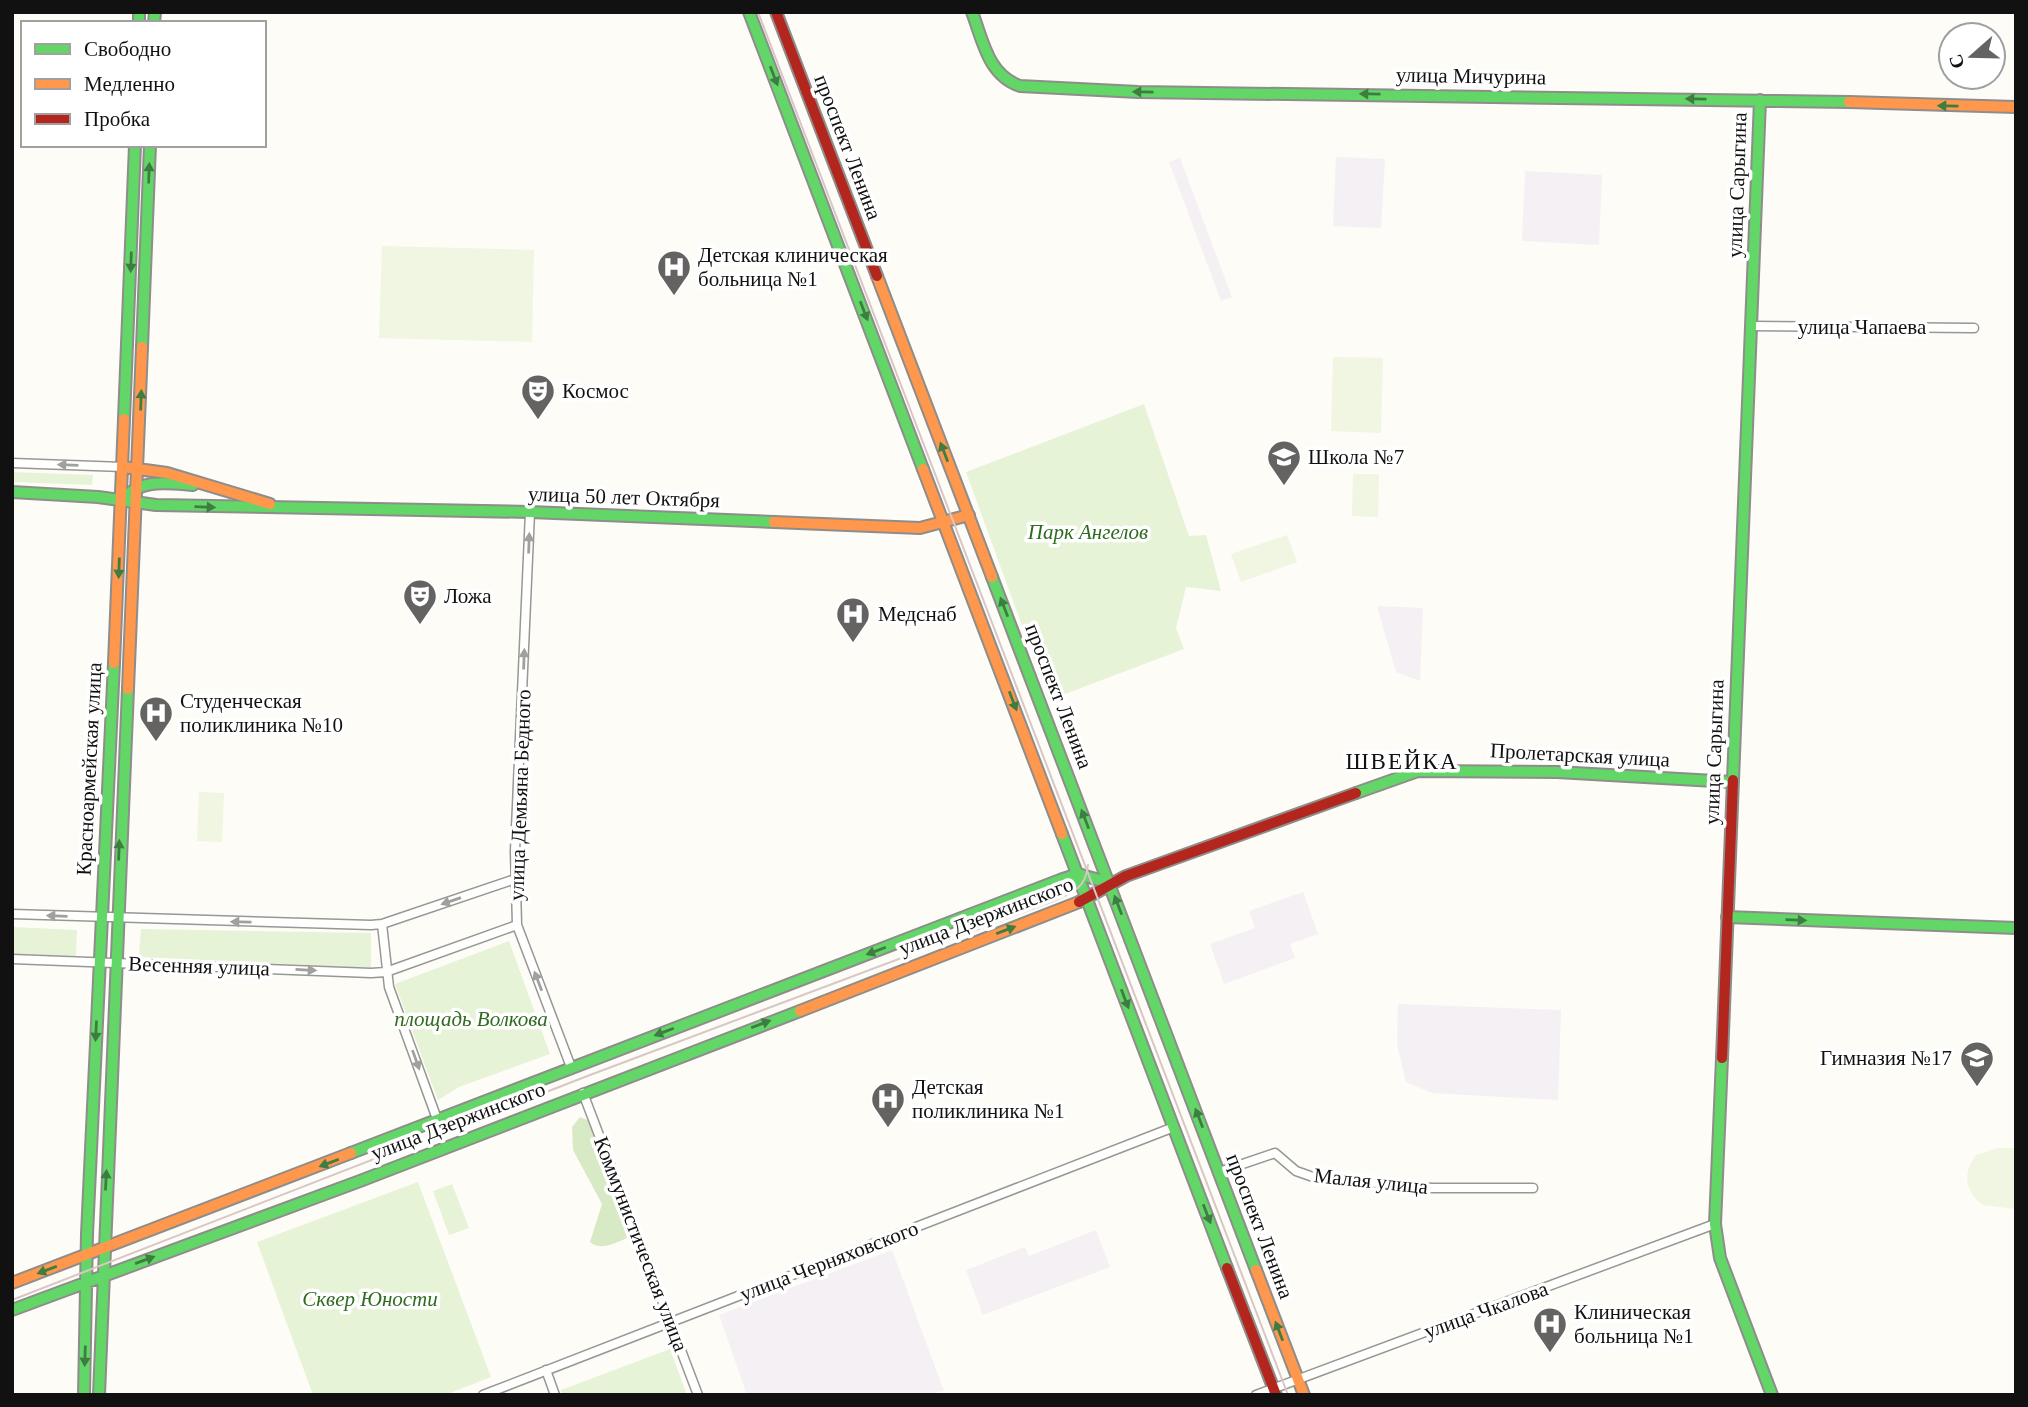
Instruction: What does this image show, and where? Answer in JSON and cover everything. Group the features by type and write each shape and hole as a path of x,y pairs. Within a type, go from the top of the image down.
{"street":[{"name":"проспект Ленина","path":"749,12 1274,1391"},
{"name":"проспект Ленина","path":"776,12 1304,1395"},
{"name":"улица Мичурина","path":"972,12 995,71 1006,83 1020,86 1138,92 1760,100 2016,107"},
{"name":"улица Сарыгина","path":"1760,100 1715,1224 1720,1258 1772,1395"},
{"name":"Красноармейская улица","path":"84,1395 87,1254 122,500 135,147"},
{"name":"Красноармейская улица","path":"99,1395 115,964 139,468 150,147"},
{"name":"улица Чапаева","path":"1751,326 1974,328"},
{"name":"улица 50 лет Октября","path":"12,463 139,468 276,506"},
{"path":"122,500 138,486 157,483 214,487"},
{"name":"улица 50 лет Октября","path":"12,492 250,509 276,506 530,512 920,528 969,515"},
{"name":"улица Демьяна Бедного","path":"530,512 515,878 517,925 571,1067"},
{"name":"Пролетарская улица","path":"1110,883 1418,771 1516,771 1732,782"},
{"name":"улица Дзержинского","path":"12,1283 1078,874 1110,883"},
{"path":"12,914 101,919 383,924 515,878"},
{"name":"улица Дзержинского","path":"12,1310 1087,899 1110,883"},
{"path":"1727,917 2016,928"},
{"path":"383,924 389,987 437,1119"},
{"name":"Весенняя улица","path":"12,960 386,972 517,925"},
{"name":"Коммунистическая улица","path":"583,1093 698,1395"},
{"name":"улица Черняховского","path":"483,1395 1174,1127"},
{"name":"Малая улица","path":"1219,1172 1275,1153 1296,1171 1313,1177 1431,1188 1533,1188"},
{"name":"улица Чкалова","path":"1256,1395 1274,1391 1297,1379 1715,1224"},
{"path":"546,1370 555,1395"}],"shaded area":[{"path":"1336,157 1385,159 1381,228 1333,226"},
{"path":"1180,158 1232,297 1221,301 1169,162"},
{"path":"1525,171 1602,175 1599,245 1522,241"},
{"path":"1377,606 1423,608 1420,681 1396,672"},
{"path":"1303,892 1318,934 1290,944 1295,958 1224,984 1210,944 1255,928 1249,911"},
{"path":"1398,1004 1561,1010 1558,1100 1432,1093 1406,1082 1397,1044"},
{"path":"1096,1230 1110,1267 983,1315 966,1270 1025,1247 1029,1256"},
{"path":"892,1250 944,1391 920,1395 747,1395 719,1315"}],"green space":[{"path":"382,246 534,250 532,342 379,338"},
{"path":"1333,357 1383,358 1381,433 1331,431"},
{"name":"Парк Ангелов","path":"1144,404 1189,536 1206,535 1221,591 1186,587 1176,628 1184,649 1049,700 966,472"},
{"path":"12,472 93,475 92,485 12,482"},
{"path":"1353,474 1379,474 1378,517 1352,516"},
{"path":"1287,535 1297,562 1241,582 1231,554"},
{"path":"199,792 224,793 222,842 197,841"},
{"path":"12,927 77,930 76,956 12,954"},
{"path":"141,929 371,933 371,968 139,957"},
{"name":"площадь Волкова","path":"509,941 550,1054 459,1087 438,1100 395,984"},
{"path":"580,1117 590,1121 631,1229 629,1237 609,1245 599,1246 590,1242 602,1204 573,1150 572,1127"},
{"path":"1998,1148 2016,1148 2016,1209 1983,1205 1969,1188 1967,1175 1976,1155"},
{"name":"Сквер Юности","path":"418,1182 491,1377 445,1395 313,1395 257,1242"},
{"path":"452,1184 469,1228 449,1235 433,1191"},
{"path":"670,1349 687,1395 562,1395 561,1390"}],"tram line":[{"path":"758,12 1288,1395"},
{"path":"12,1300 590,1075 1056,900 1082,884 1088,865"}],"traffic: fast":[{"path":"139,12 139,21"},
{"path":"154,21 155,12"},
{"path":"749,12 923,469"},
{"path":"972,12 988,56 1001,74 1020,86 1138,92 1849,102"},
{"path":"1733,780 1760,100"},
{"path":"124,419 135,147"},
{"path":"142,347 150,147"},
{"path":"122,500 129,493 146,485 193,485"},
{"path":"12,492 98,497 156,505 530,512 774,522"},
{"path":"992,577 1256,1270"},
{"path":"84,1395 87,1234 114,663"},
{"path":"99,1395 128,689"},
{"path":"1356,793 1418,771 1557,772 1732,782"},
{"path":"1062,834 1227,1268"},
{"path":"351,1153 1060,880 1078,874 1110,883"},
{"path":"1727,917 2016,928"},
{"path":"12,1310 360,1181 800,1011"},
{"path":"1722,1058 1715,1224 1720,1258 1772,1395"}],"traffic: slow":[{"path":"1849,102 2016,107"},
{"path":"877,276 992,577"},
{"path":"128,689 142,347"},
{"path":"114,663 124,419"},
{"path":"123,467 167,473 270,504"},
{"path":"923,469 1062,834"},
{"path":"774,522 920,528 969,515"},
{"path":"800,1011 1079,902"},
{"path":"12,1283 351,1153"},
{"path":"1256,1270 1304,1395"}],"traffic: jam":[{"path":"776,12 877,276"},
{"path":"1722,1058 1733,780"},
{"path":"1079,902 1126,876 1356,793"},
{"path":"1227,1268 1276,1395"}],"place":[{"name":"Детская клиническая больница №1","path":"674,297"},
{"name":"Космос","path":"538,421"},
{"name":"Школа №7","path":"1284,487"},
{"name":"Ложа","path":"420,626"},
{"name":"Медснаб","path":"853,644"},
{"name":"Студенческая поликлиника №10","path":"156,743"},
{"name":"Гимназия №17","path":"1977,1088"},
{"name":"Детская поликлиника №1","path":"888,1129"},
{"name":"Клиническая больница №1","path":"1550,1354"}],"district":[{"name":"ШВЕЙКА","path":"1402,761"}]}
